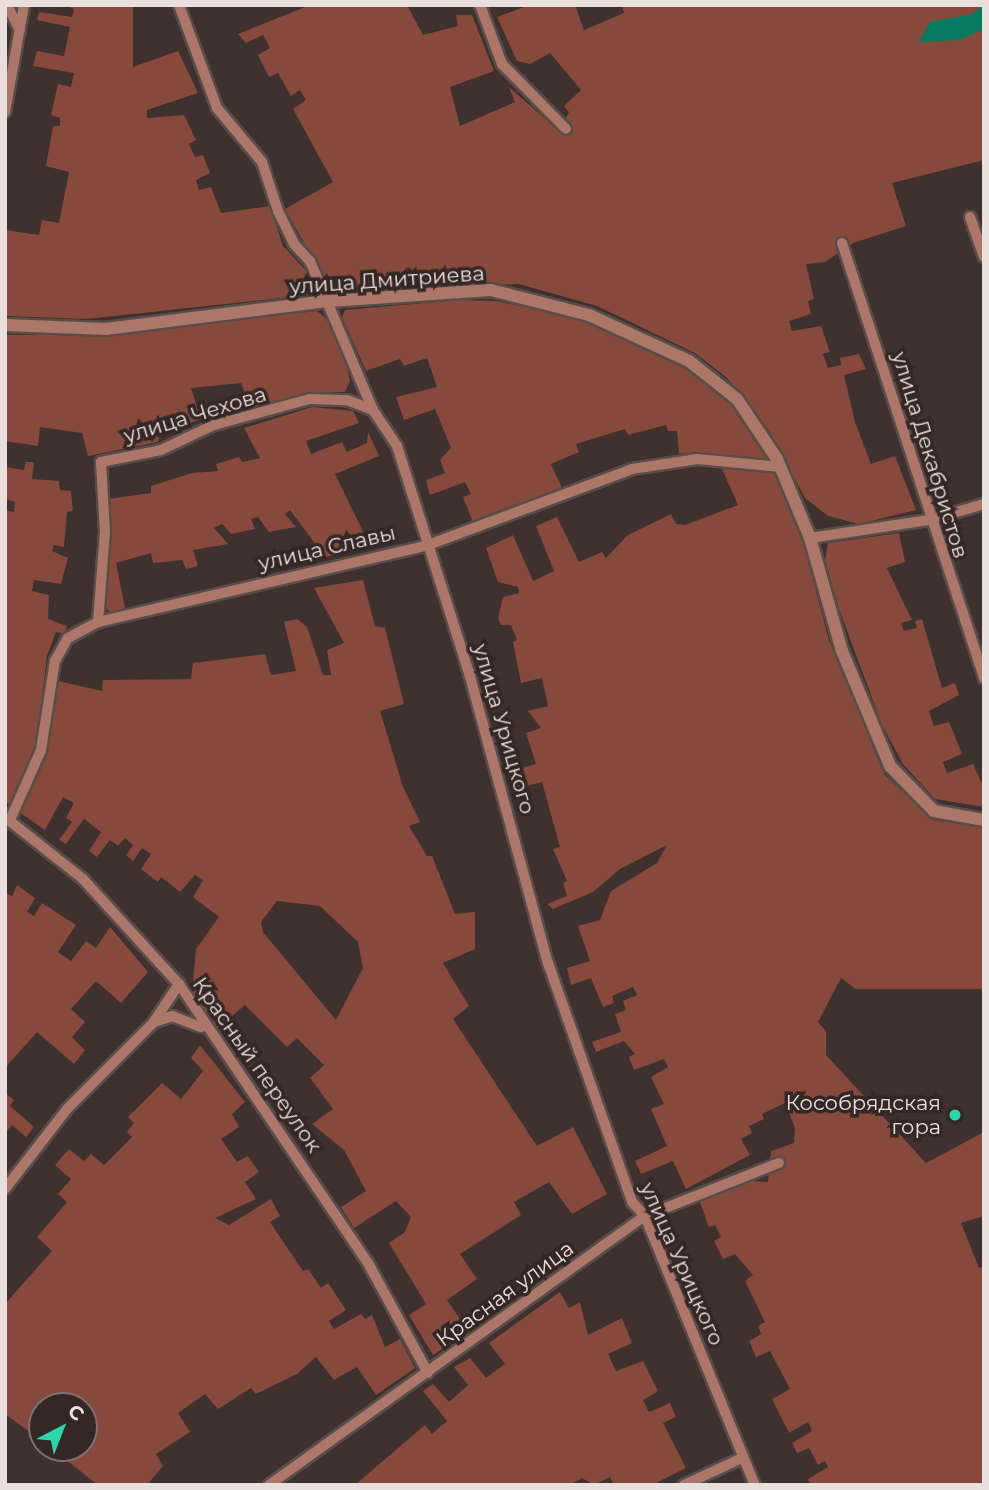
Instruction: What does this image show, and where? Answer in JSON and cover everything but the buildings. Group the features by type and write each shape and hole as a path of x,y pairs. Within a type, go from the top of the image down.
{"street":[{"path":"7,5 20,30"},
{"path":"5,112 24,5"},
{"name":"улица Урицкого","path":"179,5 217,108 262,162 278,211 329,301 373,410 397,446 469,673 548,963 632,1202 645,1216 755,1485"},
{"path":"480,5 502,64 566,129"},
{"path":"970,217 984,257"},
{"name":"улица Декабристов","path":"842,243 929,520 984,678"},
{"name":"улица Дмитриева","path":"5,325 106,329 329,301 491,290 589,315 689,361 737,399 780,467 810,538 842,651 890,766 934,811 984,820"},
{"name":"улица Чехова","path":"98,622 105,532 101,463 161,450 214,425 310,399 347,400 373,410"},
{"name":"улица Славы","path":"7,819 41,750 55,661 68,638 98,622 428,545 632,470 697,459 780,467"},
{"path":"810,538 929,520 984,505"},
{"name":"Красный переулок","path":"7,819 83,879 179,984 205,1029 368,1263 428,1373"},
{"path":"5,1189 67,1109 153,1023 179,984"},
{"path":"153,1023 188,1018 205,1029"},
{"name":"Красная улица","path":"269,1485 645,1216 779,1163"},
{"path":"684,1485 742,1458"}],"shaded area":[{"path":"65,5 133,5 133,67 178,51 198,93 147,110 147,118 184,115 196,140 189,144 195,157 203,155 210,173 196,180 199,190 211,187 221,213 270,206 283,246 312,277 310,295 86,319 5,316 5,230 39,235 42,220 59,223 69,172 46,166 53,126 60,126 60,118 51,115 58,84 71,87 74,73 33,66 37,51 64,56 70,27 37,20 39,12 72,17 74,9"},
{"path":"310,5 407,5 423,35 458,26 456,15 472,15 494,71 450,87 460,126 515,102 509,87 559,131 569,112 564,106 581,90 550,53 530,64 517,61 497,17 529,5 575,5 584,30 624,13 622,5 984,5 984,160 892,183 906,226 853,243 825,262 806,264 814,299 808,301 811,314 789,321 792,331 821,326 830,352 823,354 828,368 841,365 840,358 859,354 866,369 844,375 855,422 871,464 895,456 916,510 859,524 828,516 805,498 768,429 727,378 695,353 597,306 519,284 343,291 327,284 285,209 333,182 293,109 306,100 300,90 291,96 278,73 269,77 258,55 270,48 263,35 246,43 238,34"},
{"path":"984,5 984,29 959,40 919,42 930,22 972,14"},
{"path":"458,300 496,301 581,319 685,368 730,403 768,460 679,453 677,431 668,431 666,425 628,435 625,429 576,444 579,452 551,464 562,488 473,522 463,497 471,494 465,482 430,495 426,480 445,473 440,460 451,448 435,409 404,420 396,397 437,387 427,358 404,366 400,359 366,371 342,317 345,310"},
{"path":"317,311 329,321 345,358 350,381 345,392 307,393 251,410 241,383 191,388 201,419 161,434 158,442 88,456 82,433 40,427 38,446 5,441 5,335 102,334"},
{"path":"312,407 353,411 359,423 306,441 311,454 342,442 347,452 367,443 368,432 379,456 335,474 370,546 325,557 290,510 285,514 296,527 269,532 258,517 251,519 255,529 231,534 222,524 214,528 228,544 193,550 198,566 186,569 182,560 153,563 151,553 116,563 125,608 111,613 105,607 108,499 151,493 151,486 192,473 218,471 216,464 239,457 242,462 260,458 244,428"},
{"path":"26,462 34,462 32,479 59,481 60,490 71,491 73,511 67,512 64,547 54,545 52,551 68,558 61,584 34,580 32,591 49,595 48,619 67,626 65,634 56,632 47,656 37,740 11,805 5,802 5,510 14,512 15,502 5,499 5,467 24,470"},
{"path":"722,469 774,470 804,546 829,640 884,774 933,820 984,827 984,989 856,989 841,978 818,1022 826,1031 826,1055 926,1163 984,1132 984,1216 961,1223 979,1268 984,1266 984,1485 811,1485 808,1479 828,1467 825,1461 818,1465 809,1448 797,1453 792,1443 812,1431 808,1422 789,1433 772,1399 790,1389 770,1351 756,1357 749,1341 761,1334 758,1326 765,1322 745,1281 753,1275 735,1254 723,1259 714,1241 721,1237 715,1225 709,1227 699,1200 752,1181 768,1182 771,1151 794,1143 795,1128 785,1103 762,1114 764,1119 749,1126 752,1133 741,1139 750,1155 686,1189 673,1161 641,1174 635,1161 667,1146 651,1109 664,1104 651,1077 668,1067 664,1059 634,1070 629,1057 635,1054 624,1041 596,1052 592,1042 621,1032 615,1014 626,1010 623,1001 637,995 633,987 612,996 614,1003 603,1007 591,978 571,985 567,968 590,961 578,926 600,920 611,891 657,863 667,845 620,869 593,892 553,909 547,904 567,896 563,883 567,881 553,849 560,847 542,782 516,789 510,771 536,764 526,733 541,728 528,711 548,706 542,678 521,683 513,642 517,640 511,625 501,625 498,618 503,597 519,593 518,587 498,582 486,548 513,535 533,581 554,571 536,526 557,517 579,562 602,552 606,558 628,535 671,514 676,524 685,525 738,505"},
{"path":"899,533 905,562 887,568 912,620 901,623 904,631 917,628 915,621 922,619 942,688 955,683 959,695 929,711 934,726 949,722 962,754 943,762 947,773 973,764 984,788 984,807 935,799 903,764 882,725 839,609 825,560 828,543"},
{"path":"363,580 375,626 385,628 404,704 380,711 403,787 420,822 409,826 427,856 432,856 455,914 475,912 475,949 443,963 469,1006 453,1019 537,1146 573,1127 607,1194 572,1214 549,1182 514,1202 521,1215 460,1254 477,1279 447,1300 468,1331 433,1355 409,1315 426,1304 389,1243 405,1232 411,1217 396,1201 354,1228 341,1207 366,1191 344,1150 312,1124 333,1109 310,1078 324,1065 297,1038 287,1047 245,1005 214,1031 192,993 196,949 219,917 193,897 203,880 195,875 180,892 161,877 158,882 141,869 151,854 142,848 133,861 126,855 133,845 125,838 118,846 110,840 97,857 89,851 101,832 84,819 66,844 59,840 72,822 66,818 74,803 63,797 45,830 19,812 45,753 58,681 102,691 103,680 191,679 193,663 265,654 271,675 296,671 284,622 297,619 307,627 323,675 331,675 327,650 344,643 314,588","holes":["277,901 320,906 358,942 363,968 336,1020 263,932 261,922"]},
{"path":"17,885 35,898 27,912 34,916 42,903 76,925 58,952 71,961 86,941 96,948 110,927 148,972 121,1003 96,981 71,1009 85,1022 72,1037 85,1050 74,1064 37,1032 5,1068 5,893 12,896"},
{"path":"200,1045 245,1102 232,1114 239,1127 221,1139 237,1162 248,1156 259,1172 245,1182 256,1199 215,1218 229,1225 271,1199 280,1216 270,1222 303,1271 308,1269 321,1288 328,1283 346,1310 329,1321 334,1329 361,1314 365,1319 372,1315 385,1347 400,1339 415,1368 376,1395 357,1367 334,1380 316,1357 297,1374 256,1394 251,1388 218,1409 205,1394 178,1413 190,1432 156,1454 163,1466 147,1485 98,1485 69,1462 98,1462 98,1392 28,1392 28,1431 5,1414 5,1304 52,1251 37,1237 67,1202 58,1194 71,1179 55,1165 69,1149 84,1161 91,1154 104,1165 132,1137 127,1132 134,1123 128,1117 162,1083 181,1099 203,1071 191,1058"},
{"path":"5,1093 14,1100 10,1106 34,1127 26,1137 12,1125 5,1133"},
{"path":"560,1292 569,1308 580,1302 588,1335 622,1318 632,1343 608,1354 616,1371 643,1361 658,1391 643,1400 649,1412 670,1403 676,1417 663,1423 686,1468 652,1485 614,1485 610,1477 594,1485 582,1478 570,1485 355,1485 425,1425 432,1434 447,1421 423,1391 433,1384 449,1402 468,1385 454,1367 470,1358 486,1378 505,1364 489,1343"}],"place":[{"name":"Кособрядская гора","path":"955,1115"}]}
